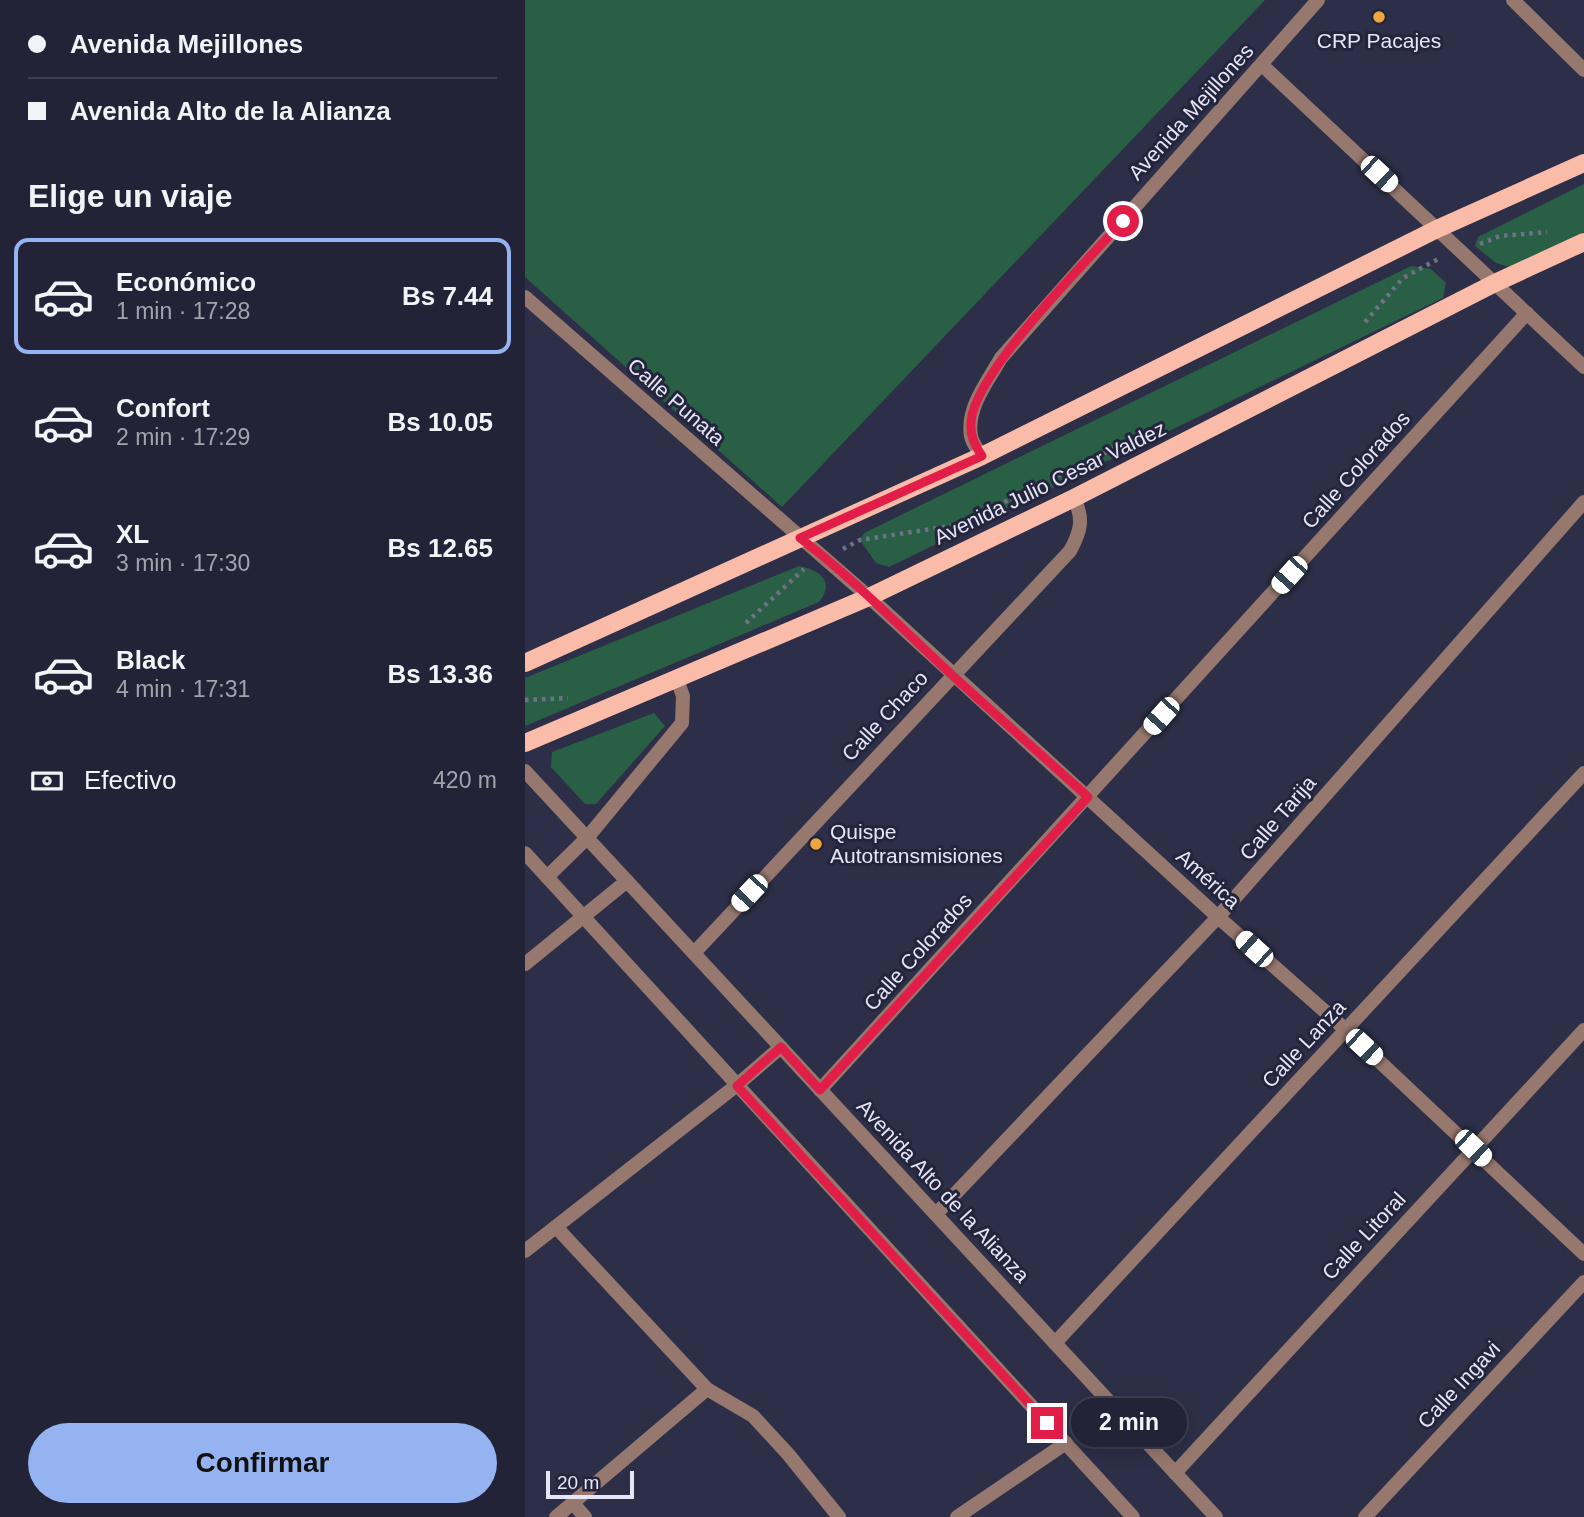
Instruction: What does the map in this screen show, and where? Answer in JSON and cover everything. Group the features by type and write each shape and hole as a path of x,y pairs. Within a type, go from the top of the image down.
{"main road":[{"path":"525,663 982,456 1437,229 1584,163"},
{"name":"Avenida Julio Cesar Valdez","path":"525,743 869,597 1075,498 1495,283 1584,242"}],"street":[{"name":"Avenida Mejillones","path":"982,456 971,439 971,419 978,397 1001,358 1318,0"},
{"path":"1513,0 1584,70"},
{"path":"1262,65 1584,367"},
{"name":"Calle Punata","path":"525,297 800,538"},
{"name":"Calle Colorados","path":"820,1090 1527,313"},
{"name":"Calle Chaco","path":"694,953 1070,551 1080,533 1082,519 1075,498"},
{"name":"Calle Tarija","path":"936,1213 1218,917 1584,502"},
{"name":"América","path":"800,538 825,557 1218,917 1346,1030 1584,1254"},
{"path":"547,877 587,838 682,723 683,696 677,679"},
{"name":"Avenida Alto de la Alianza","path":"525,771 1216,1517"},
{"name":"Calle Lanza","path":"1055,1343 1584,773"},
{"path":"525,853 1133,1517"},
{"path":"525,964 627,881"},
{"name":"Calle Litoral","path":"1175,1472 1584,1030"},
{"path":"525,1251 737,1086 781,1047"},
{"path":"556,1227 707,1390 753,1416 839,1517"},
{"name":"Calle Ingavi","path":"1365,1517 1584,1282"},
{"path":"556,1517 707,1390"},
{"path":"957,1517 1066,1443"},
{"path":"573,1503 585,1517"}],"path":[{"path":"1475,246 1500,236 1552,232"},
{"path":"1359,329 1403,278 1422,268"},
{"path":"860,540 957,524 1121,445"},
{"path":"743,626 806,567"},
{"path":"525,699 569,698"}],"green space":[{"path":"525,0 1265,0 782,507 525,277"},
{"path":"1584,184 1584,232 1512,268 1496,263 1475,246 1478,237"},
{"path":"1411,266 1431,269 1446,283 1443,298 889,567 876,563 860,540 864,533"},
{"path":"799,566 813,570 823,578 826,588 819,602 525,726 525,678"},
{"path":"654,713 665,726 596,804 585,804 551,767 552,752"}],"place":[{"name":"CRP Pacajes","path":"1379,17"},
{"name":"Quispe Autotransmisiones","path":"816,844"}],"route":[{"path":"1047,1423 737,1086 781,1047 820,1090 1088,797 825,557 800,538 982,456 971,439 971,419 978,397 1001,358 1123,221"}]}
